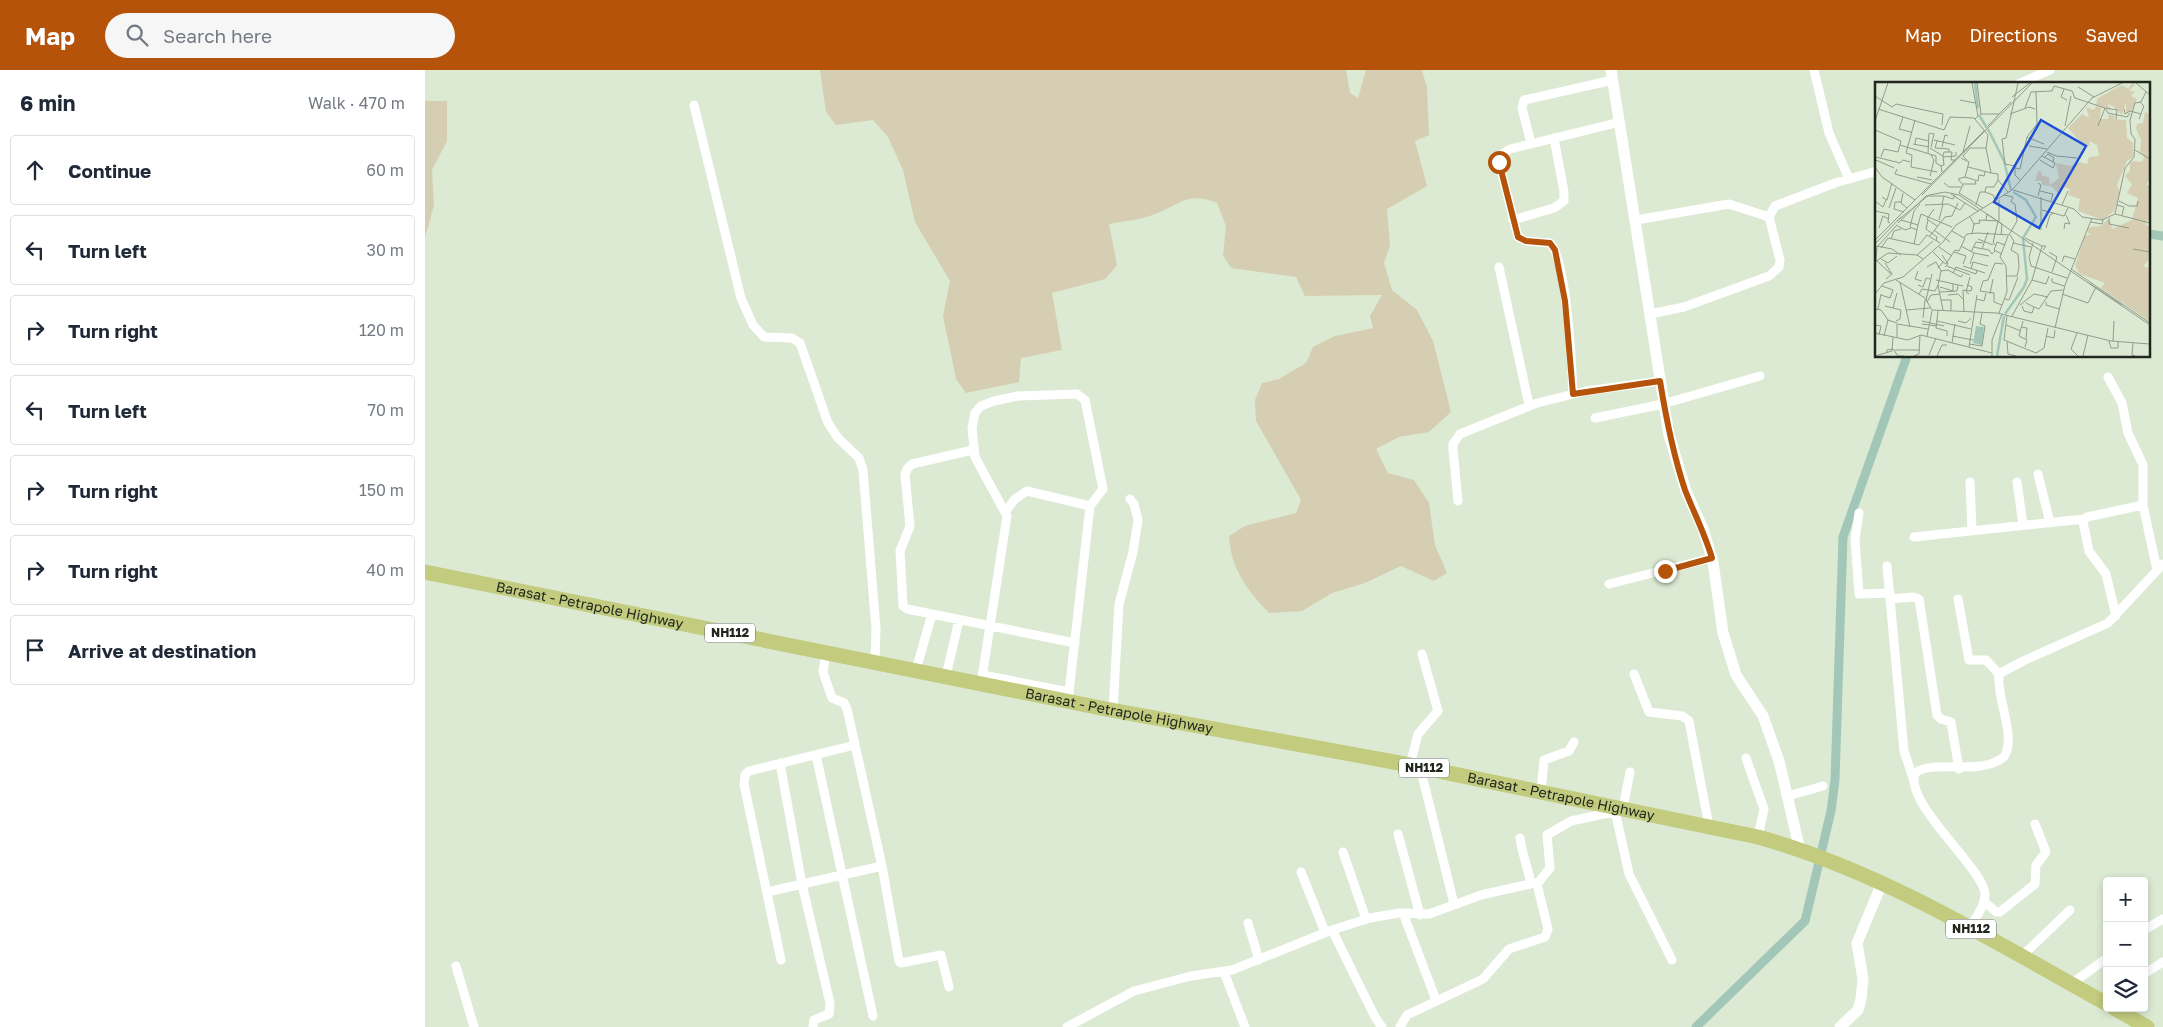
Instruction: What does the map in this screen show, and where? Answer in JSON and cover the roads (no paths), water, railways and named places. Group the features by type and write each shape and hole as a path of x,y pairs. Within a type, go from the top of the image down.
{"highway":[{"name":"Barasat - Petrapole Highway","path":"425,572 946,676 982,679 1069,697 1113,710 1415,766 1709,826 1758,837 1806,852"},
{"name":"NH112","path":"1806,852 1882,883 2103,1001"},
{"name":"NH112","path":"2120,1012 2141,1026"}],"street":[{"path":"1814,70 1829,134 1849,179"},
{"path":"2023,82 2050,70"},
{"path":"1531,144 1522,108 1523,100 1612,75 1669,435 1686,491 1703,530 1712,558 1723,633 1735,675 1763,716 1779,761 1806,852"},
{"path":"694,105 740,292 753,325 764,337 792,338 800,342 828,422 838,438 862,464 876,630 875,662"},
{"path":"1573,394 1565,301 1555,250 1550,243 1521,240 1516,233 1499,162 1501,155 1505,151 1619,122"},
{"path":"1513,220 1555,208 1564,202 1564,192 1553,138"},
{"path":"1650,314 1684,307 1775,272 1779,267 1779,260 1769,217 1775,206 1875,172"},
{"path":"1636,220 1729,204 1769,217"},
{"path":"1499,267 1529,406"},
{"path":"1595,418 1663,404 1760,376"},
{"path":"1999,674 2023,661 2096,629 2115,616 2141,584 2160,567 2143,505 2143,465 2128,433 2122,403 2108,377"},
{"path":"1458,501 1453,450 1456,438 1460,434 1529,406 1573,394 1660,381"},
{"path":"982,679 1007,523 1005,512 975,457 972,420 981,406 994,401 1018,396 1081,395 1085,400 1103,488 1090,506 1069,697"},
{"path":"973,450 912,464 907,469 905,475 910,526 900,551 902,602 907,609 1075,643"},
{"path":"2038,474 2050,523"},
{"path":"1970,482 1972,531"},
{"path":"2017,482 2023,526"},
{"path":"1005,512 1015,499 1027,491 1090,506"},
{"path":"1113,710 1119,604 1133,552 1137,520 1134,504 1130,499"},
{"path":"1914,537 2084,519 2143,505"},
{"path":"1859,513 1855,539 1859,594 1919,599 1937,715 1941,719 1951,722 1959,768"},
{"path":"2084,519 2089,551 2106,574 2115,616"},
{"path":"1609,584 1712,558"},
{"path":"1887,566 1904,751 1923,803 1945,837 1983,886 1985,902 1969,929"},
{"path":"1914,782 1915,773 1928,768 1959,768 1998,762 2008,750 2009,743 2000,693 1999,674 1986,660 1969,660 1958,599"},
{"path":"916,670 932,614"},
{"path":"946,676 959,620"},
{"path":"826,652 823,672 826,685 833,700 845,705 882,866 899,961 901,963 941,955 949,987"},
{"path":"1422,654 1438,711 1418,734 1415,766 1455,904"},
{"path":"1634,674 1649,712 1683,716 1689,721 1709,826"},
{"path":"1541,792 1544,760 1569,751 1574,742"},
{"path":"781,960 744,778 749,771 855,745"},
{"path":"816,755 873,1016"},
{"path":"1746,758 1764,809 1758,837"},
{"path":"780,764 802,884 831,1010 827,1016 814,1020 813,1027"},
{"path":"1630,772 1622,809 1629,874 1672,960"},
{"path":"1788,796 1823,786"},
{"path":"1067,1027 1134,991 1191,976 1225,972 1328,931 1366,919 1403,913 1420,915 1481,895 1535,883 1550,868 1547,839 1550,832 1571,821 1622,809"},
{"path":"1985,902 1996,912 2000,912 2037,881 2036,865 2046,852 2035,824"},
{"path":"1398,834 1420,915"},
{"path":"1400,1027 1407,1015 1487,976 1509,950 1545,937 1548,929 1537,888 1522,853 1520,838"},
{"path":"1343,852 1366,919"},
{"path":"767,892 882,866"},
{"path":"1301,872 1328,931 1375,1018 1382,1027"},
{"path":"1840,1027 1858,1010 1863,979 1857,944 1882,883"},
{"path":"2022,956 2069,910"},
{"path":"1403,913 1436,1000"},
{"path":"2148,928 2163,919"},
{"path":"1248,923 1259,960"},
{"path":"2071,984 2103,961"},
{"path":"2148,971 2163,962"},
{"path":"456,966 474,1027"},
{"path":"1225,972 1245,1027"}],"waterway":[{"path":"2151,234 2163,236"},
{"path":"1822,849 1831,811 1835,780 1843,537 1906,358"},
{"path":"1696,1027 1805,921 1819,862"}]}
